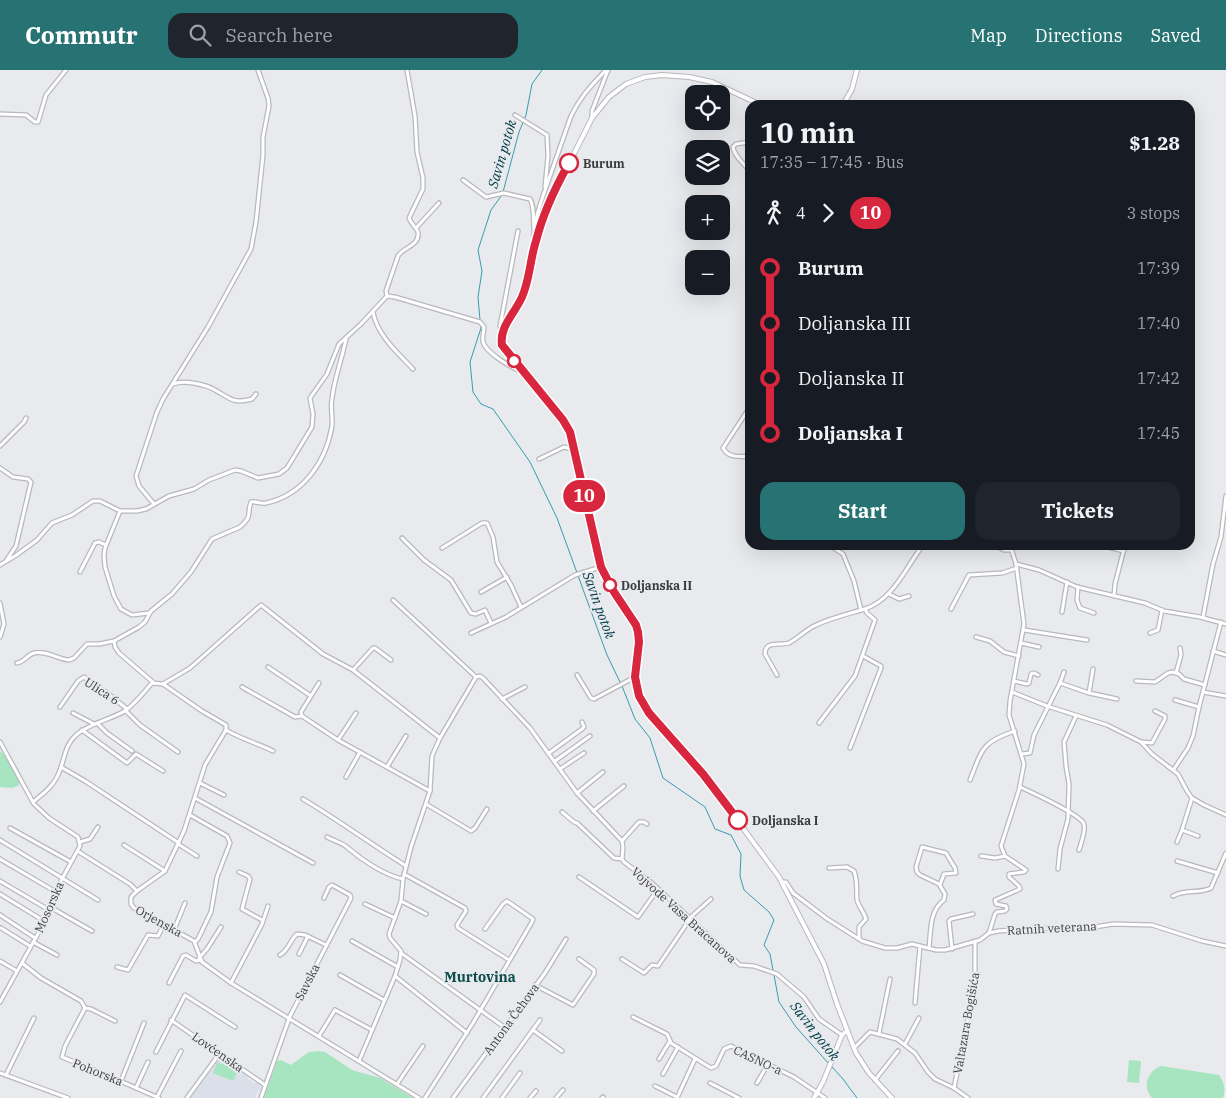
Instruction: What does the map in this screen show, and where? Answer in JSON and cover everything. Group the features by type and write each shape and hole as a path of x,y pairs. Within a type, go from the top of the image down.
{"street":[{"path":"0,114 26,115 35,122 38,122 48,92 66,70"},
{"path":"154,504 138,486 136,476 158,412 172,384 208,327 251,249 256,222 263,136 269,106 258,70"},
{"path":"387,296 386,291 400,252 415,243 418,234 409,218 422,189 423,178 417,152 415,116 407,70"},
{"path":"592,118 592,111 608,70"},
{"path":"537,236 536,223 544,193 571,116 585,91 604,71 608,70"},
{"path":"846,100 852,89 857,70"},
{"path":"502,334 523,296 530,273 537,236 551,199 592,118 609,97 626,84 645,77 662,74 712,82 751,100"},
{"path":"515,115 545,133 547,137 548,156 544,193"},
{"path":"745,143 736,144 733,147 736,155 745,165"},
{"path":"463,180 485,196 503,193 532,200 533,230 536,241"},
{"path":"416,228 439,203"},
{"path":"518,231 500,326 503,348 525,372 567,425 601,567 614,592 636,625 638,632 639,642 635,677 638,692 645,708 703,774 782,882 824,964 854,1048 865,1068 892,1098"},
{"path":"0,565 37,540 52,523 72,515 91,502 100,501 120,510 130,512 140,511 169,496 194,489 209,480 235,470 241,470 258,478 274,476 284,471 309,434 314,420 310,402 311,396 327,374 339,344 387,296"},
{"path":"387,296 481,323 484,328 483,341 486,348 501,360 525,372"},
{"path":"372,312 377,327 412,369"},
{"path":"17,663 37,652 69,660 74,658 87,644 102,644 114,641 136,630 145,622 149,613 169,597 191,572 212,538 240,527 248,518 251,502 266,503 300,488 309,478 321,458 331,429 332,398 346,339"},
{"path":"172,384 184,381 213,388 232,400 247,401 256,394"},
{"path":"745,414 723,448 726,454 730,456 745,456"},
{"path":"0,446 26,418"},
{"path":"539,459 564,447 574,450"},
{"path":"0,468 12,477 28,479 31,482 16,546 6,562"},
{"path":"1203,617 1213,564 1221,537 1226,496"},
{"path":"120,510 106,546 104,555 106,567 116,602 121,609 130,614 149,613"},
{"path":"442,548 485,522 492,533 497,562 507,577 521,607"},
{"path":"402,538 424,560 451,580 471,613 476,614 485,610 492,623"},
{"path":"80,572 95,543 98,542 106,546"},
{"path":"819,723 855,676 864,656 865,646 875,620 863,609 843,554 837,550"},
{"path":"777,675 765,654 765,650 770,645 790,642 816,624 842,614 863,609 889,594 920,550"},
{"path":"989,933 995,914 1007,909 1006,906 996,904 995,900 1020,889 1009,877 1009,874 1026,870 1005,856 1001,850 1001,844 1020,787 1024,764 1009,715 1024,630 1024,618 1017,566 1012,550 1004,550"},
{"path":"1114,596 1115,584 1124,551 1120,550"},
{"path":"951,609 969,575 1002,573 1017,566 1039,570 1078,587 1144,603 1162,610 1203,617 1226,624"},
{"path":"471,633 521,607 575,575 601,567"},
{"path":"481,592 507,577"},
{"path":"1062,612 1067,582"},
{"path":"1078,587 1077,600 1080,608 1094,613"},
{"path":"889,594 898,599 909,596"},
{"path":"393,600 476,677 480,676 483,678 527,725 577,793 622,841 639,822 647,824"},
{"path":"0,605 4,624 0,637"},
{"path":"163,684 199,661 261,605 323,654 353,670 440,738"},
{"path":"1150,633 1158,630 1160,627 1162,610"},
{"path":"1174,769 1188,748 1193,736 1221,622"},
{"path":"1024,630 1087,640"},
{"path":"976,637 990,641 1004,652 1019,656"},
{"path":"114,641 119,653 154,683 163,684 202,712 226,725 226,730 244,740 250,740 273,751"},
{"path":"1021,643 1039,647"},
{"path":"353,670 373,648 391,660"},
{"path":"1176,673 1181,655 1180,648"},
{"path":"1214,651 1226,655"},
{"path":"850,748 881,668 881,666 864,656"},
{"path":"268,667 311,696"},
{"path":"1089,693 1093,669"},
{"path":"1022,754 1030,753 1034,735 1064,672"},
{"path":"1136,681 1155,682 1168,673 1176,673 1184,679 1205,686"},
{"path":"1014,681 1027,684 1031,674 1038,675"},
{"path":"577,675 590,698 594,699 635,677"},
{"name":"Ulica 6","path":"60,707 78,681 84,677 110,695 126,710"},
{"path":"476,677 440,738 431,759 430,791 420,817 406,866 401,901 390,937 401,953 504,1027"},
{"path":"33,802 50,787 61,767 68,744 82,730 126,710 154,683"},
{"path":"302,716 301,713 319,683"},
{"path":"1060,683 1089,693 1117,698"},
{"path":"242,686 295,717 302,716 338,740 430,791"},
{"path":"502,699 525,686"},
{"path":"1012,692 1047,706 1107,725 1141,742 1152,754 1174,769 1192,798 1226,815"},
{"path":"1203,692 1226,696"},
{"path":"1175,700 1199,706"},
{"path":"126,710 140,725 178,752"},
{"path":"1141,742 1152,743 1165,719 1165,716 1155,711"},
{"path":"338,740 356,712"},
{"path":"73,713 96,724 132,750"},
{"path":"1058,869 1060,849 1068,819 1069,784 1064,746 1076,716"},
{"path":"549,753 582,729 584,727 582,722"},
{"path":"82,730 127,763 136,754 163,771"},
{"name":"Orjenska","path":"200,959 195,942 132,906 130,898 165,871 190,815 207,762 226,730"},
{"path":"970,780 980,754 987,743 1015,731"},
{"path":"387,767 406,736"},
{"path":"555,761 590,736"},
{"path":"0,742 33,802 49,818 75,834 80,842 79,852 130,884 137,891"},
{"path":"0,749 6,754"},
{"path":"346,777 360,752"},
{"path":"560,769 584,753"},
{"path":"61,767 197,856"},
{"path":"577,793 603,772"},
{"path":"200,783 224,795"},
{"path":"593,811 624,786"},
{"path":"1020,787 1077,816 1084,823 1079,850"},
{"path":"194,798 313,863"},
{"path":"1177,842 1192,798"},
{"path":"302,799 348,826 364,839 406,866"},
{"path":"426,804 470,831 487,809"},
{"path":"562,812 577,823 614,858 622,859"},
{"path":"190,815 227,836 230,842 217,877 210,915 195,942"},
{"path":"80,842 90,839 98,827"},
{"path":"10,828 71,862"},
{"path":"1182,830 1198,836"},
{"path":"327,837 343,844 376,867 403,879"},
{"path":"0,840 98,900"},
{"name":"Vojvode Vasa Bracanova","path":"622,841 622,859 658,889 741,966 754,966 775,973 804,997 820,1019 842,1036"},
{"path":"124,845 165,871"},
{"path":"929,948 933,914 945,896 940,885 917,872 916,866 922,847 946,852 953,864 956,874 944,874 940,885"},
{"name":"Mosorska","path":"0,1002 44,921 62,879 79,852"},
{"path":"1174,896 1186,892 1209,890 1226,853"},
{"path":"981,856 995,858 1005,856"},
{"path":"0,860 56,892"},
{"path":"1177,861 1218,873"},
{"path":"829,868 847,867 854,871 858,889 858,901 866,919 859,927 859,939"},
{"path":"239,872 250,879 242,909 262,920"},
{"path":"404,874 465,908 466,911 458,924 458,928 509,960"},
{"path":"579,877 638,918 658,889"},
{"path":"0,881 92,931"},
{"name":"Ratnih veterana","path":"782,882 786,882 793,892 826,918 867,944 885,948 897,948 912,944 936,950 952,949 976,942 986,937 989,933 1037,928 1078,929 1113,924 1152,925 1202,941 1226,946"},
{"name":"Savska","path":"261,1098 289,1019 351,898 350,895 332,885 329,887 324,898"},
{"path":"0,894 44,921"},
{"path":"622,960 644,973 652,966 658,966 690,918 711,899"},
{"path":"401,901 426,914"},
{"path":"425,1098 467,1033 532,922 532,918 507,901 485,929"},
{"path":"174,930 186,903"},
{"path":"365,904 395,918"},
{"path":"231,983 262,924 268,906"},
{"path":"952,949 949,922 951,919 973,914"},
{"path":"0,915 57,955"},
{"path":"116,967 128,970 148,936 151,934 158,936 164,924"},
{"path":"169,983 183,956 186,955 196,961 200,959 221,927"},
{"path":"1,928 30,946"},
{"path":"280,955 286,950 296,934 308,936 326,945"},
{"path":"299,954 308,936"},
{"name":"Antona Čehova","path":"453,1098 536,985 566,938"},
{"path":"352,941 398,967"},
{"name":"Valtazara Bogišića","path":"968,1098 954,1088 975,976 976,942"},
{"path":"915,1003 920,946"},
{"path":"359,1061 395,976 401,953"},
{"path":"200,959 231,983 419,1098"},
{"path":"536,985 573,1005 594,974 594,970 580,959"},
{"path":"0,961 17,971"},
{"path":"22,964 41,978 81,1000 85,1008 115,1020"},
{"path":"340,975 384,1000"},
{"path":"395,976 467,1033"},
{"path":"879,1033 890,979"},
{"path":"156,1052 186,994 235,1027"},
{"name":"Pohorska","path":"85,1008 65,1046 62,1058 158,1098"},
{"path":"319,1036 335,1010 372,1030"},
{"name":"CASNO-a","path":"633,1017 665,1033 670,1041 678,1047 695,1059 714,1068 724,1049 731,1046 794,1077 825,1098"},
{"path":"6,1075 34,1018"},
{"path":"905,1044 919,1018"},
{"name":"Lovćenska","path":"171,1020 266,1085"},
{"path":"483,1098 540,1020"},
{"path":"121,1081 144,1023"},
{"path":"533,1030 562,1051"},
{"path":"814,1098 842,1036 847,1031"},
{"path":"854,1048 870,1032 894,1037 915,1053 935,1079 954,1088"},
{"path":"659,1058 670,1041"},
{"path":"398,1084 423,1046"},
{"path":"663,1074 678,1047"},
{"path":"158,1098 181,1051"},
{"path":"875,1080 898,1051"},
{"path":"188,1098 220,1053"},
{"path":"655,1086 677,1097 695,1059"},
{"path":"136,1088 148,1062"},
{"path":"757,1083 768,1064"},
{"path":"0,1073 68,1098"},
{"path":"502,1098 520,1073"},
{"path":"710,1083 739,1098"},
{"path":"556,1098 562,1090"},
{"path":"530,1098 536,1091"}],"shaded area":[{"path":"221,1058 247,1075 248,1079 261,1085 261,1090 258,1091 255,1098 190,1098"}],"green space":[{"path":"0,751 16,771 19,785 12,788 0,787"},
{"path":"309,1052 325,1052 352,1070 380,1078 413,1098 264,1098 277,1061 281,1060 291,1065"},
{"path":"1129,1060 1141,1061 1139,1083 1127,1082"},
{"path":"217,1062 238,1071 233,1081 213,1073"},
{"path":"1161,1066 1219,1075 1224,1086 1223,1098 1152,1098 1147,1089 1149,1076"}],"waterway":[{"name":"Savin potok","path":"503,192 519,132 526,115 532,84 542,70"},
{"name":"Savin potok","path":"480,320 478,297 482,271 478,250 491,210 502,195"},
{"name":"Savin potok","path":"480,324 481,328 470,362 473,392 481,404 493,409 530,462 557,518 607,655 620,682"},
{"name":"Savin potok","path":"622,686 635,719 650,738 663,778 705,807 715,829 731,835 741,854 740,876 744,890 769,912 774,920 764,945 770,954 779,1002 796,1027 829,1064"},
{"name":"Savin potok","path":"832,1067 857,1098"}],"bus line":[{"name":"10","path":"569,163 545,211 523,296 507,322 501,336 501,343 504,350 525,372 567,425 570,432 601,567 614,592 636,625 638,632 639,642 635,677 636,688 641,700 645,708 703,774 738,820"}],"place":[{"name":"Burum","path":"569,163"},
{"name":"Doljanska II","path":"610,585"},
{"name":"Doljanska I","path":"738,820"}],"district":[{"name":"Murtovina","path":"480,977"}]}
